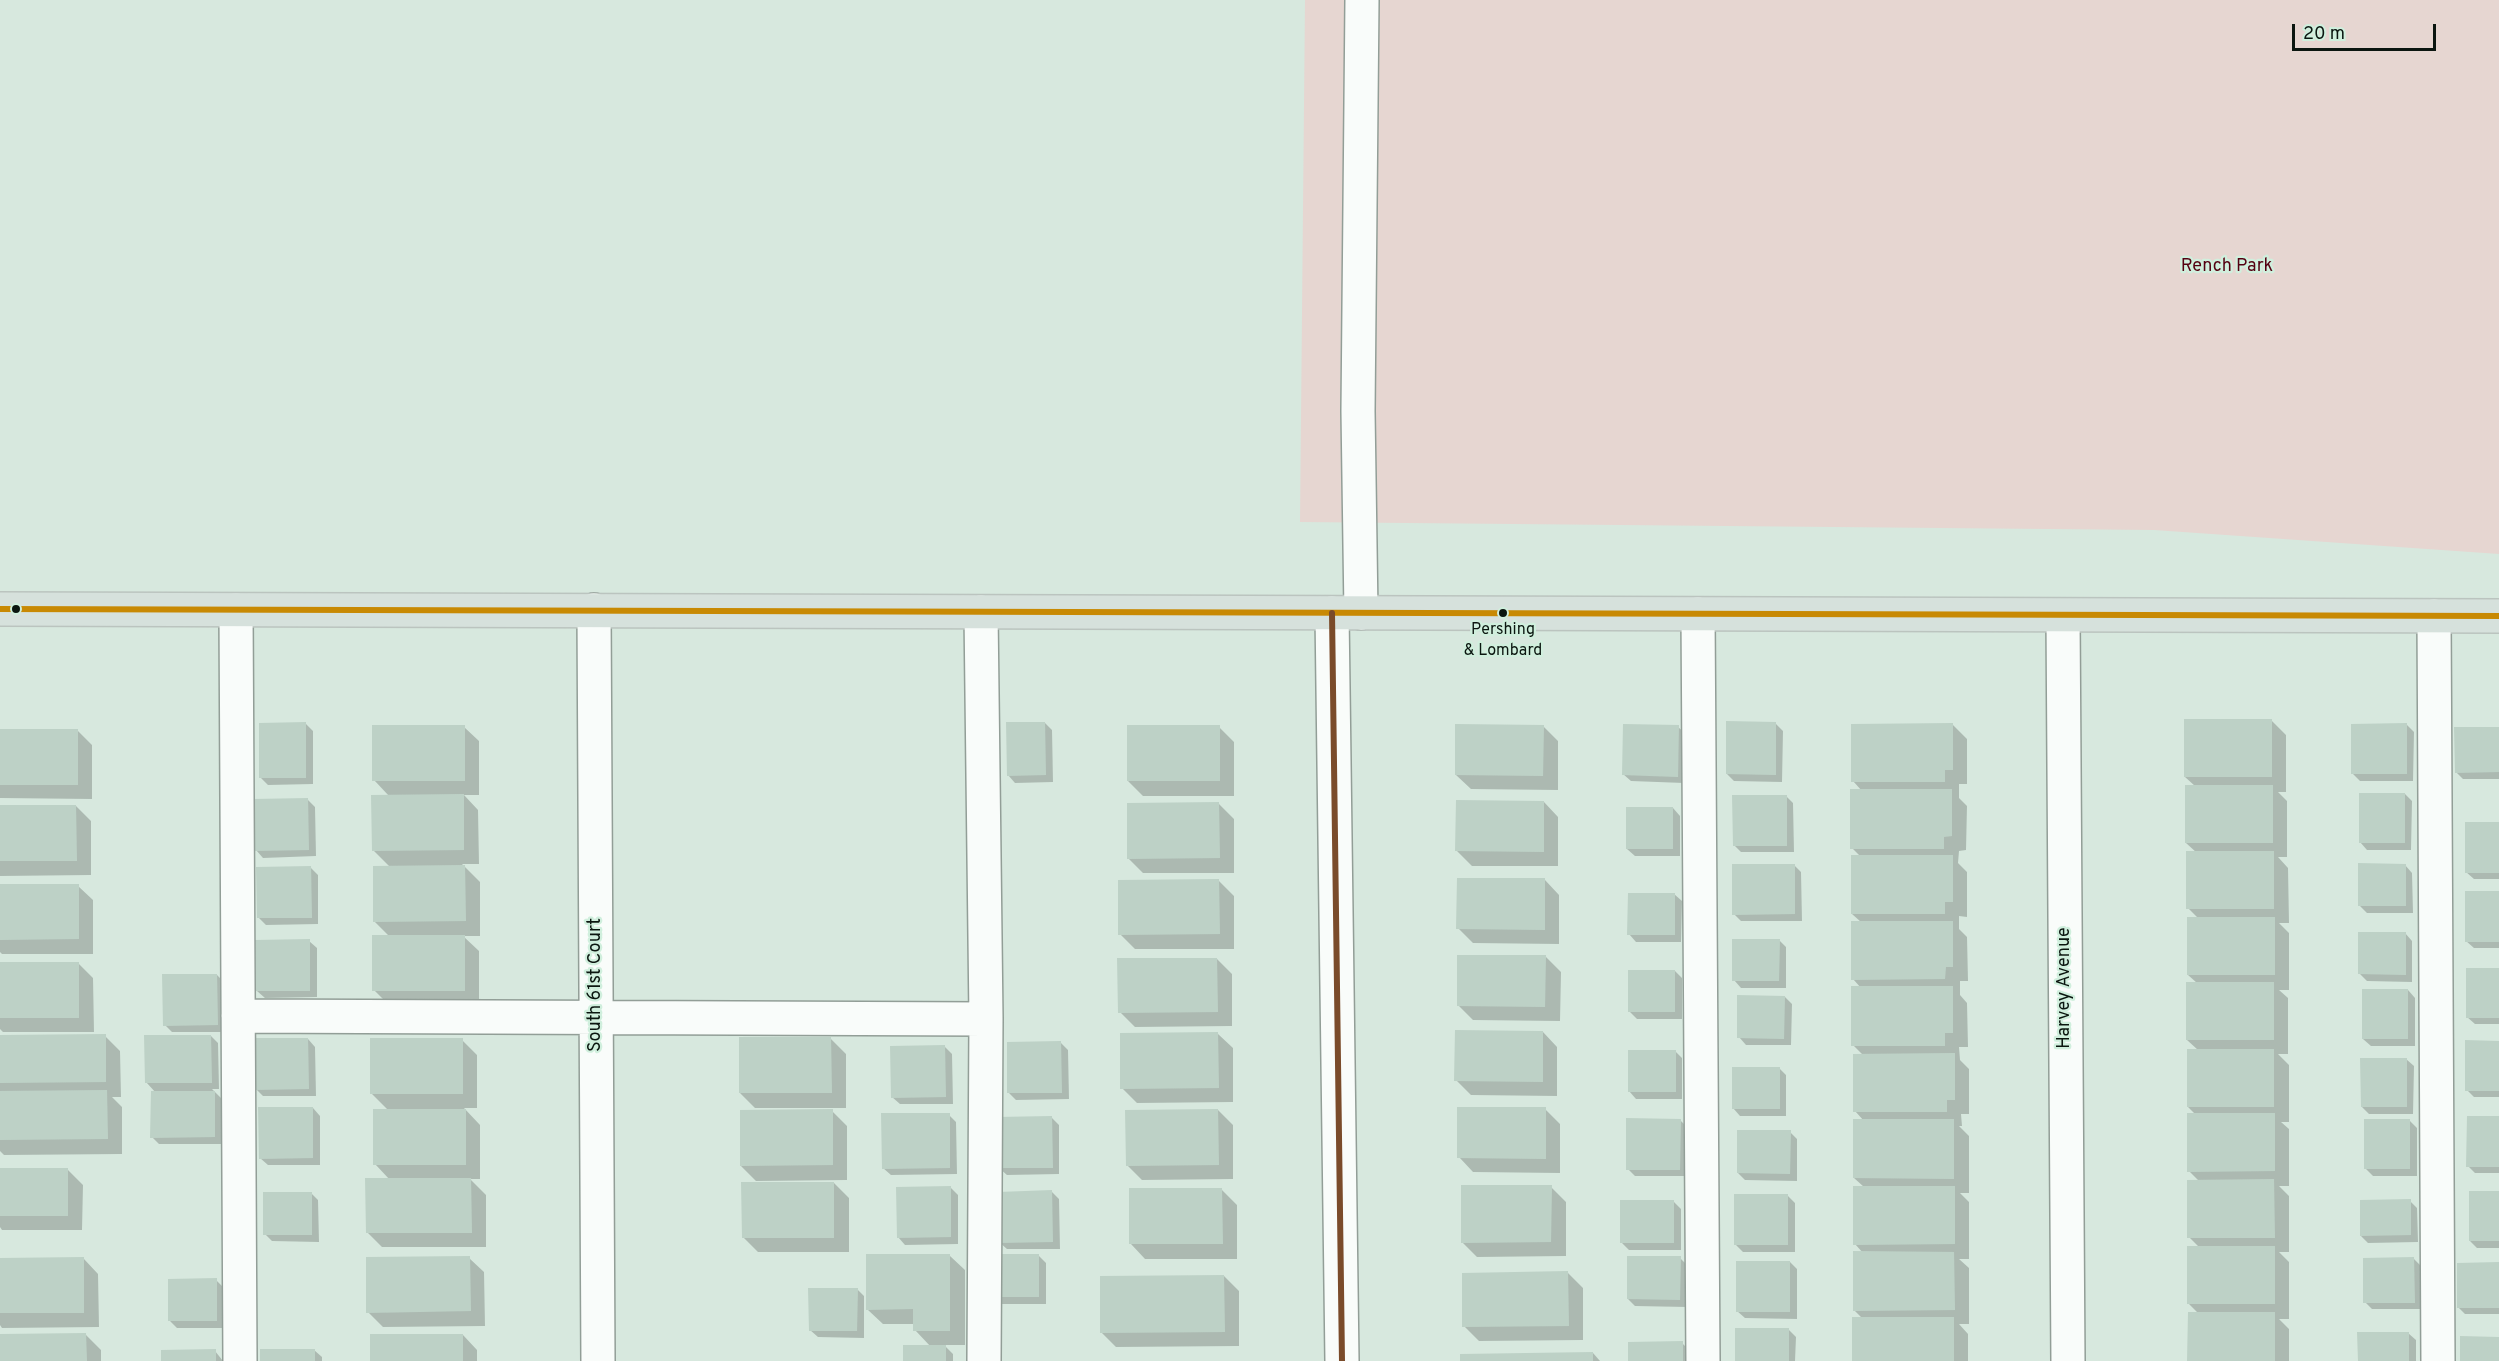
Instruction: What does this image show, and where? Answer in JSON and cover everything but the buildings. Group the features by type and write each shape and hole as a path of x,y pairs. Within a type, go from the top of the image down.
{"main road":[{"path":"0,609 2499,616"}],"street":[{"path":"1342,1361 1346,613 1358,400 1362,0"},
{"path":"236,610 240,1361"},
{"name":"South 61st Court","path":"594,610 598,1361"},
{"path":"981,612 986,1019 984,1361"},
{"path":"1698,614 1703,1361"},
{"name":"Harvey Avenue","path":"2062,616 2068,1361"},
{"path":"2434,616 2438,1361"},
{"path":"238,1016 986,1019"}],"green space":[{"name":"Rench Park","path":"1305,0 2499,0 2499,554 2154,530 1300,522"}],"transit line":[{"path":"0,609 2499,616"},
{"path":"1332,613 1342,1361"}],"place":[{"name":"Pershing & Lombard","path":"1503,613"}]}
